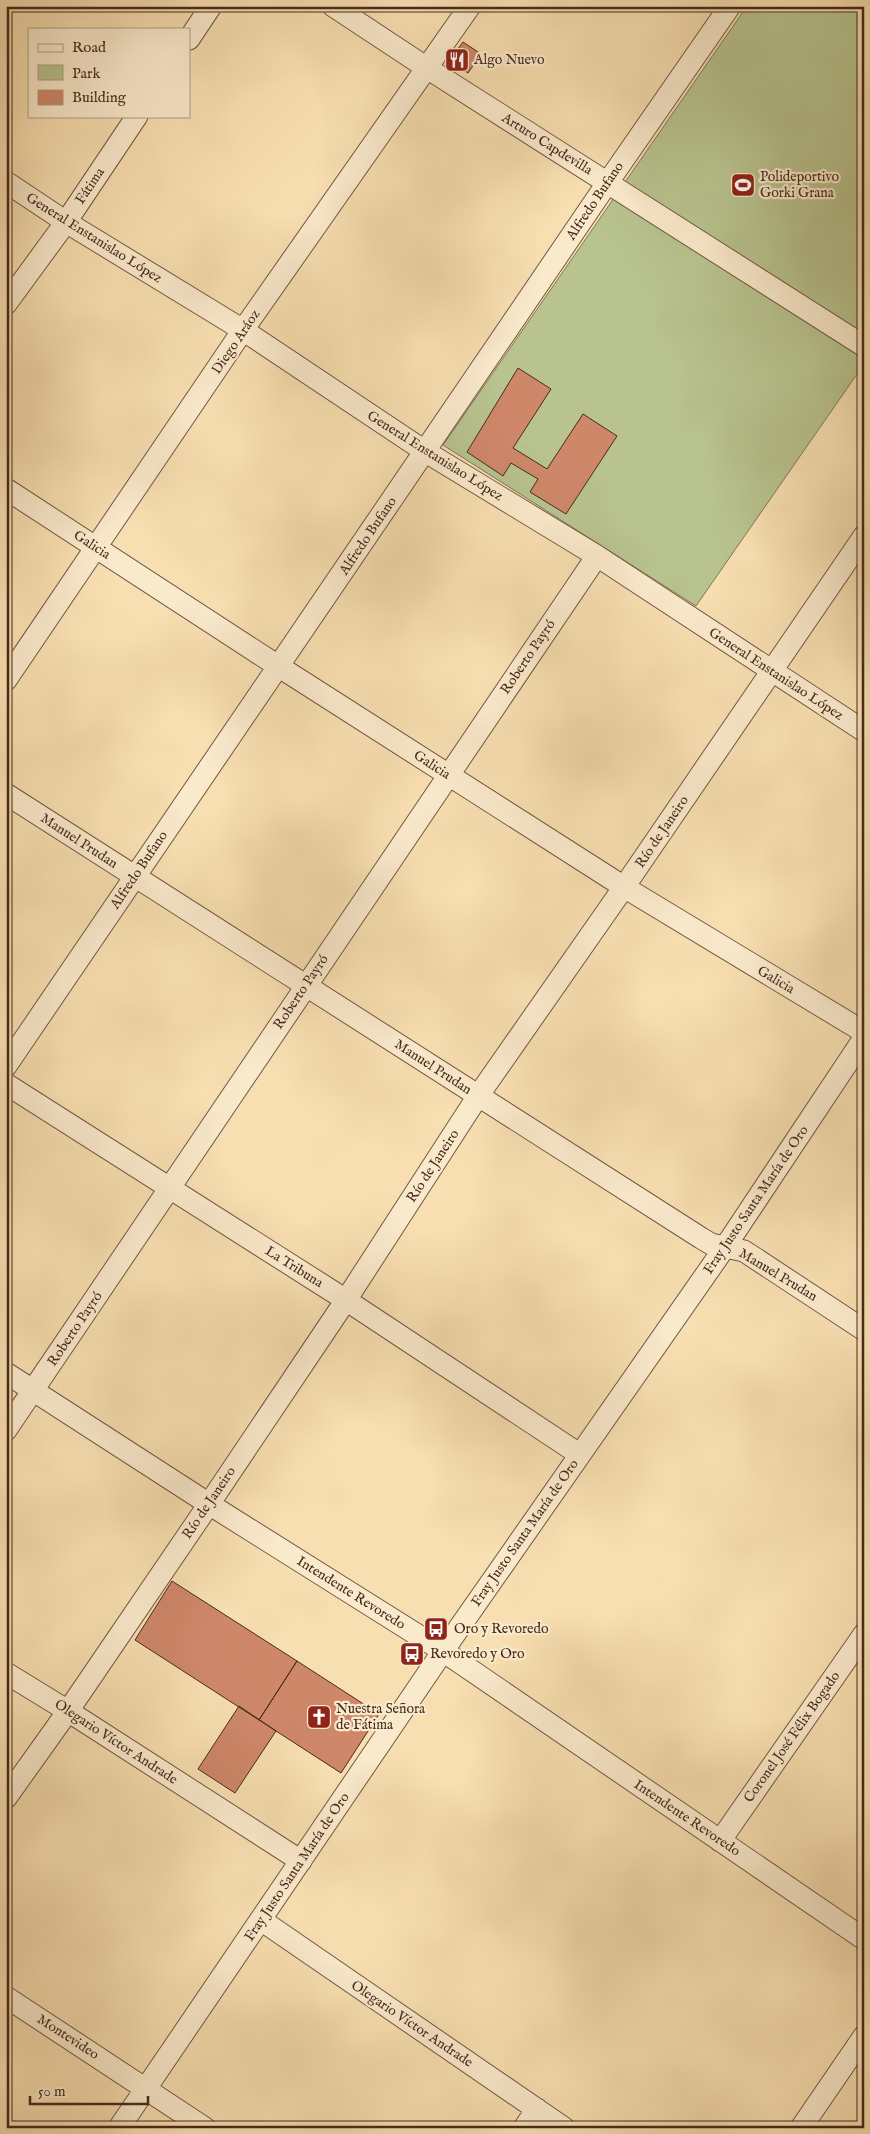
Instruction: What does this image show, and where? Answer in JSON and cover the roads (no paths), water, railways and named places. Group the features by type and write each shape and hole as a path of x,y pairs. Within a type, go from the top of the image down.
{"street":[{"path":"190,38 211,6"},
{"name":"Arturo Capdevilla","path":"333,6 426,68 864,346"},
{"name":"Diego Aráoz","path":"6,680 243,330 470,6"},
{"name":"Alfredo Bufano","path":"6,1066 730,6"},
{"name":"Fátima","path":"6,304 66,222 136,118"},
{"name":"General Enstanislao López","path":"6,182 66,222 243,330 426,452 596,556 864,730"},
{"name":"Galicia","path":"6,489 624,888 864,1032"},
{"name":"Río de Janeiro","path":"6,1798 68,1711 209,1504 346,1300 478,1096 624,888 864,536"},
{"name":"Roberto Payró","path":"6,1430 171,1189 305,985 596,556"},
{"name":"Manuel Prudan","path":"6,794 700,1238 711,1244 744,1251 767,1264 864,1330"},
{"name":"Fray Justo Santa María de Oro","path":"119,2128 443,1651 725,1247 864,1038"},
{"name":"La Tribuna","path":"6,1084 346,1300 579,1454"},
{"name":"Intendente Revoredo","path":"6,1373 34,1389 209,1504 443,1651 864,1939"},
{"name":"Coronel José Félix Bogado","path":"720,1841 864,1634"},
{"name":"Olegario Víctor Andrade","path":"6,1673 301,1861"},
{"name":"Olegario Víctor Andrade","path":"261,1920 564,2128"},
{"name":"Montevideo","path":"6,1997 205,2128"},
{"path":"801,2128 864,2036"},
{"path":"524,2128 537,2109"}],"place":[{"name":"Algo Nuevo","path":"457,60"},
{"name":"Polideportivo Gorki Grana","path":"743,185"},
{"name":"Oro y Revoredo","path":"436,1629"},
{"name":"Revoredo y Oro","path":"412,1654"},
{"name":"Nuestra Señora de Fátima","path":"319,1717"}]}
